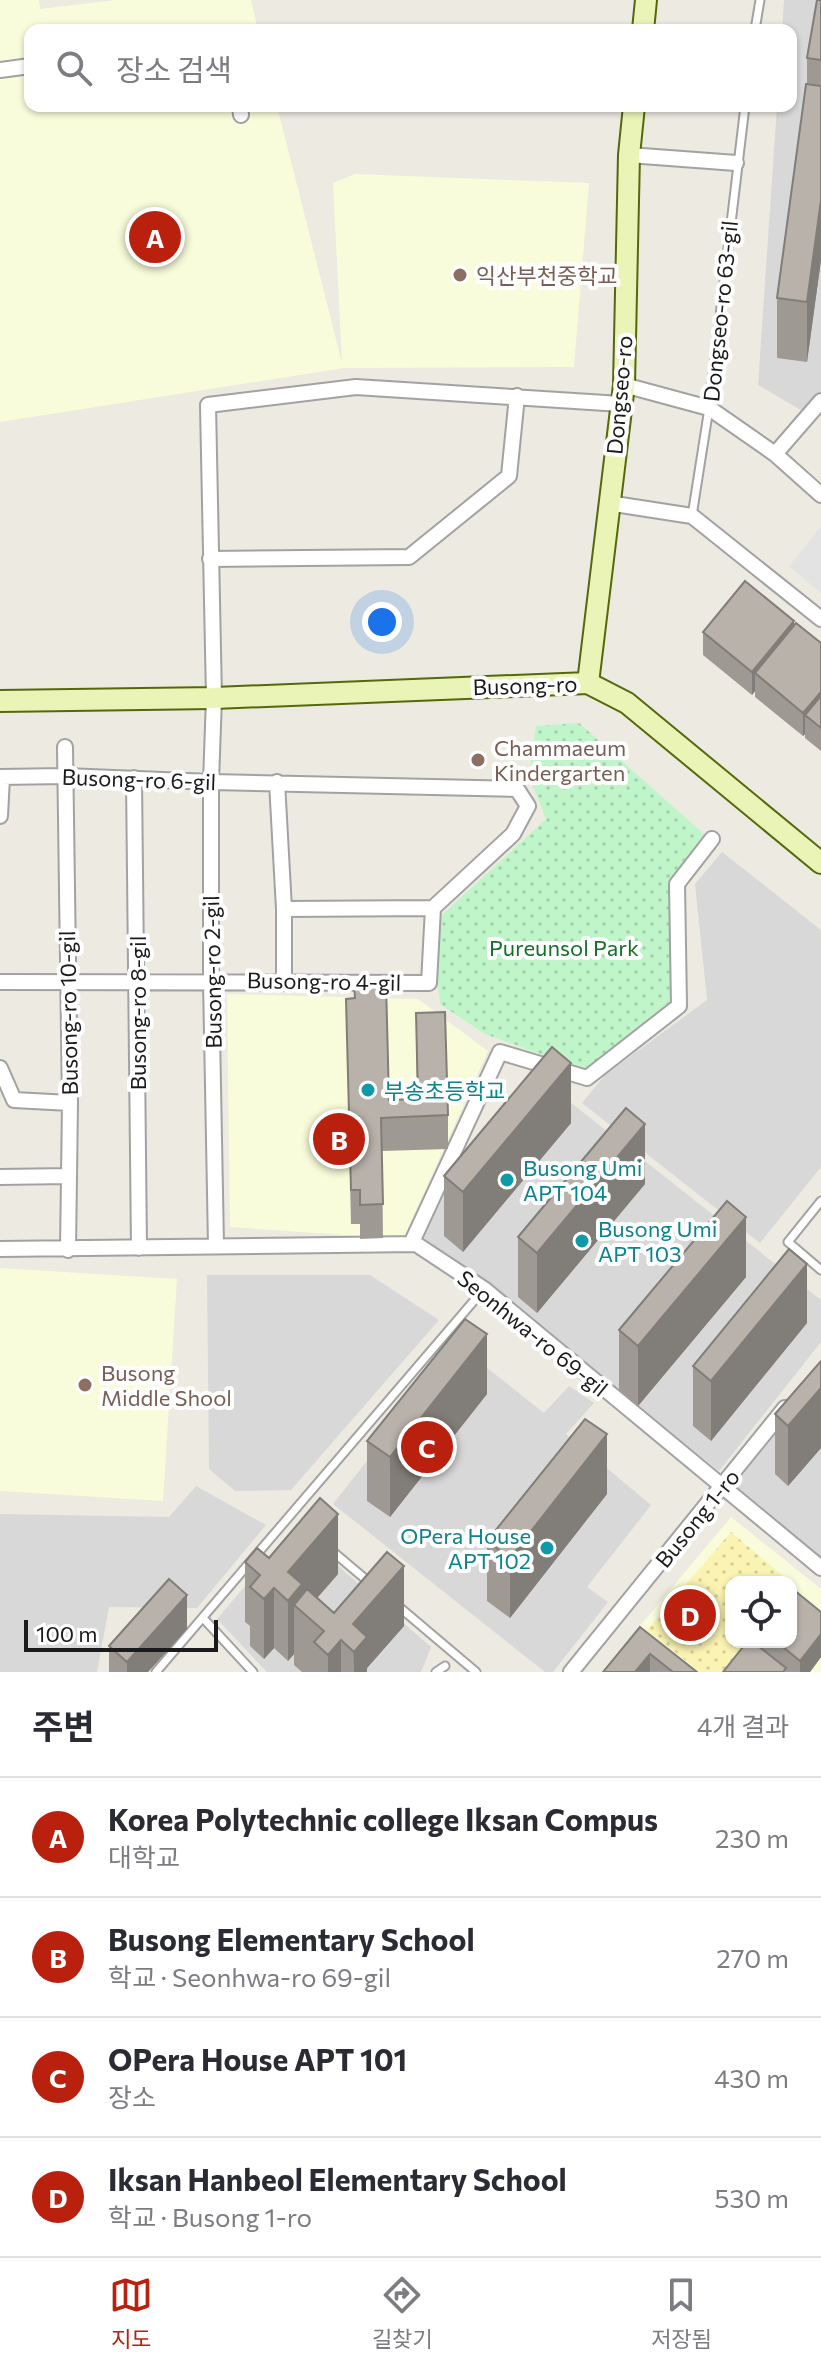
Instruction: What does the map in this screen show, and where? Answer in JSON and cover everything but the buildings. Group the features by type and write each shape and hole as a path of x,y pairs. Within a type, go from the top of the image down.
{"street":[{"path":"644,24 646,0"},
{"path":"0,70 24,67"},
{"name":"Dongseo-ro","path":"588,683 622,395 629,155 633,112"},
{"path":"629,155 736,163"},
{"path":"214,698 208,405 356,387 517,396 622,395 709,408 775,454 821,495"},
{"path":"210,559 409,557 509,476 517,396"},
{"path":"775,454 821,401"},
{"path":"608,503 692,516 821,619"},
{"name":"Busong-ro","path":"0,701 214,698 588,683 627,703 821,863"},
{"name":"Busong-ro 2-gil","path":"214,698 211,980 216,1245"},
{"name":"Busong-ro 10-gil","path":"65,747 70,1103 68,1250"},
{"name":"Busong-ro 6-gil","path":"1,777 65,776 517,789 528,806 513,834 433,908"},
{"path":"0,816 1,777"},
{"name":"Busong-ro 8-gil","path":"134,778 139,1248"},
{"path":"277,782 284,909 284,981"},
{"path":"411,1244 500,1052 587,1078 679,1006 677,884 712,839"},
{"path":"284,909 433,908"},
{"name":"Busong-ro 4-gil","path":"0,982 211,980 429,983 433,908"},
{"path":"0,1068 14,1100 70,1103"},
{"path":"0,1177 69,1176"},
{"name":"Seonhwa-ro 69-gil","path":"0,1249 416,1244 484,1289 821,1568"},
{"name":"Busong 1-ro","path":"571,1672 791,1401"}],"lane":[{"path":"756,24 760,0"},
{"name":"Dongseo-ro 63-gil","path":"692,516 709,408 744,112"},
{"path":"821,1201 788,1242 821,1270"},
{"path":"156,1672 484,1289"},
{"path":"289,1515 301,1525"},
{"path":"324,1544 383,1593"},
{"path":"394,1603 476,1672"},
{"path":"203,1618 253,1672"},
{"path":"436,1672 445,1666"}],"shaded area":[{"path":"0,0 39,0 40,9 116,0 251,0 257,24 24,24 24,112 279,112 342,363 333,183 355,174 589,183 574,367 344,368 0,422"},
{"path":"784,0 821,0 821,406 811,416 758,385 777,112 797,112 797,24 782,24"},
{"path":"821,527 821,593 789,566"},
{"path":"722,852 821,930 821,1167 760,1243 582,1103 605,1075 707,1000 695,884"},
{"path":"227,994 418,999 488,1051 403,1239 230,1227"},
{"path":"537,1076 821,1300 821,1342 719,1471 415,1231"},
{"name":"Busong Middle Shool","path":"0,1268 177,1279 163,1501 0,1491"},
{"path":"207,1275 370,1275 439,1320 291,1490 235,1491 209,1469"},
{"path":"458,1345 544,1413 569,1386 594,1403 566,1434 651,1505 587,1587 608,1602 553,1672 545,1672 333,1504"},
{"path":"821,1379 821,1562 731,1489"},
{"path":"196,1486 266,1525 197,1608 109,1607 97,1672 0,1672 0,1514 169,1517"},
{"path":"731,1517 821,1589 821,1672 601,1672"},
{"path":"295,1528 431,1647 421,1672 267,1672 217,1619"}],"sand":[{"path":"731,1532 783,1576 725,1576 725,1648 748,1648 727,1672 700,1672 647,1630"}],"green space":[{"name":"Pureunsol Park","path":"579,723 704,834 669,880 672,1004 587,1071 485,1034 440,1004 432,924 546,819 529,776 536,726"}],"place":[{"name":"Korea Polytechnic college Iksan Compus","path":"155,237"},
{"name":"익산부천중학교","path":"460,275"},
{"name":"Chammaeum Kindergarten","path":"478,760"},
{"name":"부송초등학교","path":"368,1090"},
{"name":"Busong Elementary School","path":"339,1139"},
{"name":"Busong Umi APT 104","path":"507,1180"},
{"name":"Busong Umi APT 103","path":"582,1241"},
{"name":"Busong Middle Shool","path":"85,1385"},
{"name":"OPera House APT 101","path":"427,1447"},
{"name":"OPera House APT 102","path":"547,1548"},
{"name":"Iksan Hanbeol Elementary School","path":"690,1615"}]}
